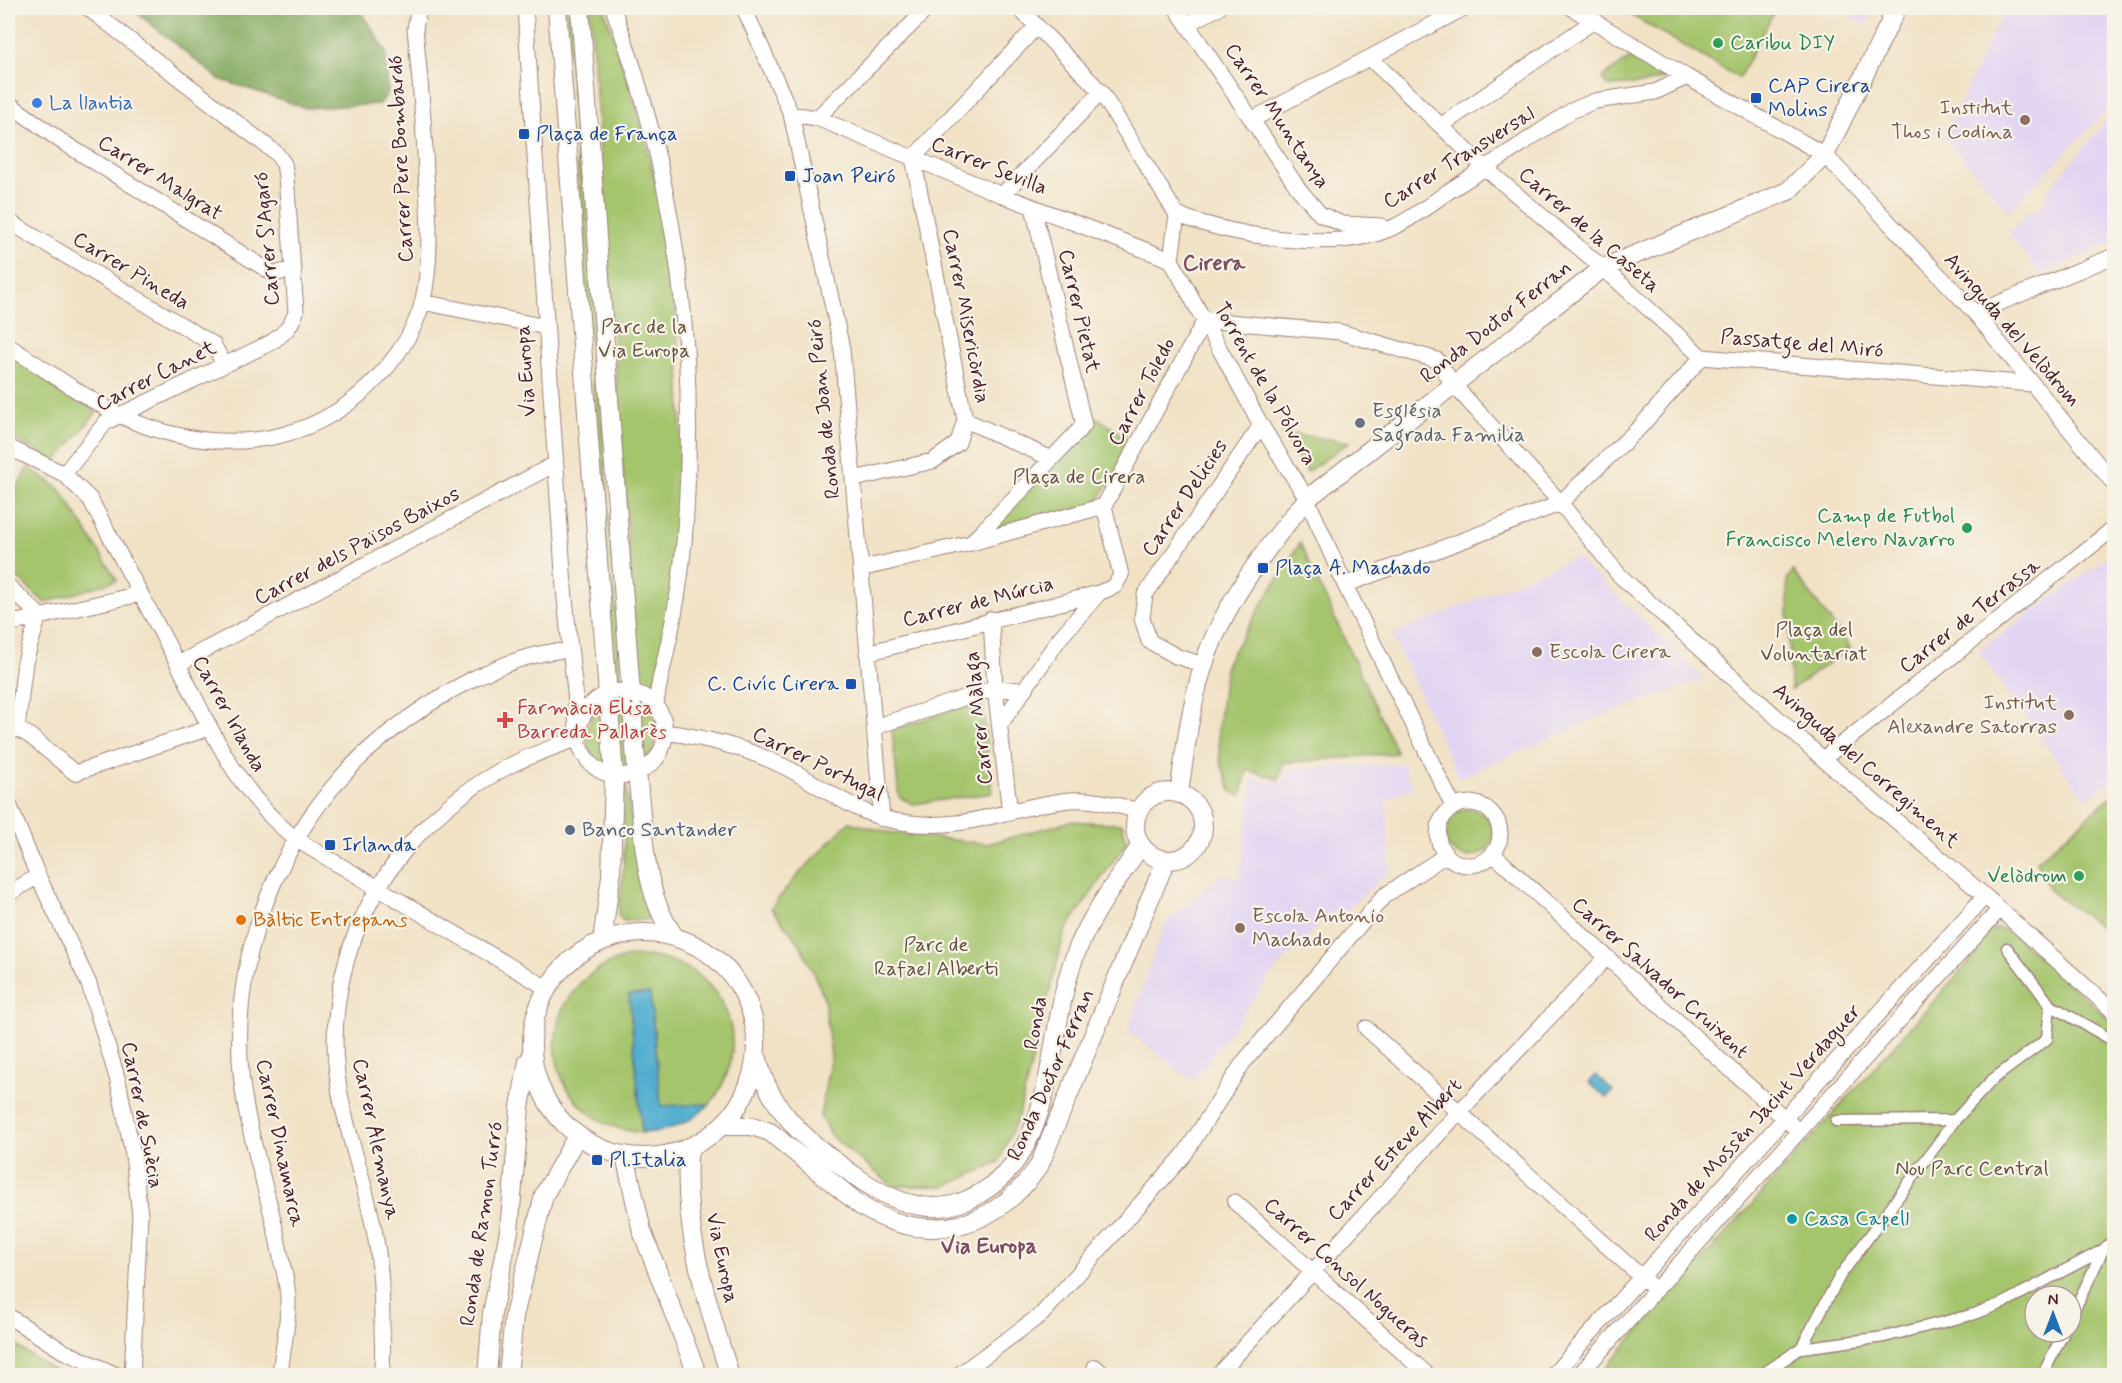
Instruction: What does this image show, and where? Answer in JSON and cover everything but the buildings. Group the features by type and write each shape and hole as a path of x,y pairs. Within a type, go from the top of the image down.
{"street":[{"name":"Carrer S'Agaró","path":"88,8 265,143 284,164 296,312 292,324 283,334"},
{"name":"Carrer Pere Bombardó","path":"8,346 140,424 202,440 265,439 312,427 348,404 385,369 413,326 422,302 430,240 415,29 415,19 422,8"},
{"name":"Via Europa","path":"525,8 555,464 569,650 578,734 584,755 591,764 614,776"},
{"path":"557,8 606,693 614,776 610,876 602,941"},
{"path":"580,8 637,774 648,872 659,912 675,937"},
{"path":"613,8 643,94 671,212 687,334 688,466 684,545 662,677 657,685 656,707 665,732 659,755 650,766 637,774 614,776"},
{"path":"817,118 928,8"},
{"path":"1019,8 1101,92 1177,214 1171,260"},
{"name":"Carrer Muntanya","path":"1176,8 1298,188 1320,214 1342,224 1395,226"},
{"path":"1187,24 1218,8"},
{"path":"1253,119 1371,59 1464,8"},
{"name":"Avinguda del Velòdrom","path":"1572,8 1687,77 1825,155 1975,313 2115,484"},
{"name":"Ronda Doctor Ferran","path":"1179,794 1189,723 1203,665 1245,581 1272,541 1307,499 1603,268 1788,191 1825,155 1897,8"},
{"name":"Ronda de Joan Peiró","path":"750,10 790,114 842,349 882,819"},
{"path":"1442,125 1595,21"},
{"path":"913,158 1037,26"},
{"name":"Carrer de la Caseta","path":"1371,59 1485,168 1603,268 1702,357"},
{"name":"Carrer Transversal","path":"1177,214 1213,228 1295,238 1362,237 1395,226 1571,111 1595,101 1655,92 1687,77"},
{"path":"1002,195 1101,92"},
{"name":"Carrer Malgrat","path":"8,103 61,141 274,274 294,269"},
{"name":"Carrer Sevilla","path":"790,114 817,118 1002,195 1171,260"},
{"name":"Carrer Misericòrdia","path":"854,479 933,461 958,443 966,420 913,158"},
{"name":"Carrer Pietat","path":"1033,207 1084,425 1050,458"},
{"name":"Carrer Pineda","path":"8,221 213,344 224,364"},
{"path":"1975,313 2115,256"},
{"name":"Torrent de la Pólvora","path":"1171,260 1261,425 1307,499 1345,585 1453,806"},
{"path":"422,302 546,327"},
{"name":"Avinguda del Corregiment","path":"1205,320 1340,332 1437,360 1453,384 1619,575 1823,759 1985,896 2115,1012"},
{"name":"Carrer Toledo","path":"1104,506 1205,320"},
{"name":"Carrer Canet","path":"64,474 106,422 283,334"},
{"name":"Passatge del Miró","path":"1559,504 1640,427 1702,357 2032,384"},
{"path":"966,420 1050,458 971,543"},
{"name":"Carrer Delicies","path":"1203,665 1176,656 1149,641 1142,618 1145,595 1261,425"},
{"name":"Carrer Irlanda","path":"8,447 64,474 90,499 178,664 209,728 248,792 276,824 297,840 547,988"},
{"name":"Carrer dels Països Baixos","path":"178,664 555,464"},
{"path":"1345,585 1559,504"},
{"path":"860,568 971,543 1104,506 1121,575 1115,586 1100,593 1059,639 1000,725"},
{"name":"Carrer de Terrassa","path":"1823,759 2115,528"},
{"path":"8,586 39,615"},
{"name":"Carrer de Múrcia","path":"867,653 991,619 1100,593"},
{"path":"8,624 39,615 140,594"},
{"path":"39,615 25,662 12,733 29,735 75,774 209,728"},
{"name":"Carrer Màlaga","path":"991,619 995,688 1010,813"},
{"name":"Carrer Dinamarca","path":"280,1376 288,1299 275,1218 244,1094 240,1059 240,1005 250,949 264,905 297,840 347,772 377,742 410,716 458,687 493,671 551,652 569,650"},
{"path":"874,727 995,688 1022,690"},
{"path":"578,734 585,710 606,693 630,691 643,696 656,707"},
{"name":"Carrer Portugal","path":"665,732 717,741 752,751 849,804 882,819 933,826 962,824 1063,800 1111,803 1138,811"},
{"name":"Carrer Alemanya","path":"381,1376 382,1309 376,1242 341,1097 335,1059 337,1009 345,961 361,917 377,887 394,862 452,803 505,768 578,734"},
{"path":"1160,794 1179,794 1196,806 1203,828 1193,850 1184,857 1166,860 1152,855 1141,845 1135,832 1138,811 1148,800 1160,794"},
{"name":"Carrer de Suècia","path":"8,802 38,876 89,984 118,1081 133,1155 140,1215 132,1376"},
{"path":"1475,803 1493,814 1501,834 1493,854 1475,865 1454,862 1446,855 1438,838 1440,820 1453,806 1475,803"},
{"name":"Ronda","path":"757,1051 762,1075 777,1107 834,1160 885,1196 922,1207 943,1207 960,1204 981,1194 997,1184 1024,1152 1052,1063 1060,1011 1074,957 1089,924 1141,845"},
{"name":"Carrer Salvador Cruixent","path":"1493,854 1785,1120 1800,1131"},
{"path":"957,1376 1042,1314 1184,1155 1243,1063 1384,896 1446,855"},
{"name":"Ronda Doctor Ferran","path":"722,1126 752,1126 770,1131 861,1206 905,1226 946,1228 963,1224 994,1211 1011,1200 1039,1166 1166,860"},
{"path":"8,894 38,876"},
{"name":"Ronda de Mossèn Jacint Verdaguer","path":"1552,1376 1985,896"},
{"name":"Ronda de Mossèn Jacint Verdaguer","path":"1578,1376 1999,909"},
{"path":"638,933 675,937 706,951 719,961 741,986 753,1017 757,1051 747,1092 722,1126 688,1148 668,1155 625,1156 600,1149 577,1136 556,1115 543,1095 535,1074 531,1044 535,1015 547,988 570,960 602,941 638,933"},
{"path":"2007,948 2050,1005 2115,1041"},
{"name":"Carrer Esteve Albert","path":"1217,1376 1313,1269 1606,957"},
{"path":"1801,1348 1840,1276 1955,1120 1992,1080 2047,1039 2050,1005"},
{"path":"1366,1029 1656,1291"},
{"name":"Ronda de Ramon Turró","path":"487,1376 492,1313 509,1231 520,1107 531,1044"},
{"path":"1836,1121 1955,1120"},
{"path":"508,1376 514,1316 544,1195 577,1136"},
{"name":"Via Europa","path":"688,1148 686,1175 690,1224 707,1303 730,1376"},
{"path":"625,1156 642,1231 698,1376"},
{"name":"Carrer Consol Nogueras","path":"1235,1202 1313,1269 1429,1376"},
{"path":"1760,1376 1801,1348 1884,1337 1971,1315 2003,1303 2103,1250 2115,1239"},
{"path":"2083,1292 2103,1250"},
{"path":"8,1316 63,1351 119,1376"},
{"path":"2042,1376 2058,1344"}],"shaded area":[{"path":"1835,8 1874,8 1866,25"},
{"name":"Institut Thos i Codina","path":"2005,8 2114,8 2114,103 2009,211 1944,137"},
{"path":"2114,111 2114,242 2040,274 2009,234 2026,213 2032,213 2047,200 2045,194"},
{"name":"Institut Alexandre Satorras","path":"2114,553 2114,779 2085,799 1978,651"},
{"name":"Escola Cirera","path":"1576,557 1704,679 1605,714 1459,778 1392,635"},
{"name":"Escola Antonio Machado","path":"1402,764 1413,787 1386,800 1390,870 1340,916 1333,910 1277,968 1193,1081 1128,1031 1154,952 1167,922 1220,875 1239,878 1253,778 1284,782 1287,769"}],"green space":[{"path":"131,8 359,8 386,51 388,92 380,104 306,108 219,79"},
{"path":"566,8 572,9 621,680 619,683 615,682 614,672"},
{"name":"Parc de la Via Europa","path":"590,8 604,8 654,175 667,243 677,330 681,418 678,507 668,622 657,674 651,689 638,683"},
{"name":"Caribu DIY","path":"1619,8 1776,8 1739,78"},
{"path":"1630,58 1664,78 1644,84 1608,86 1602,78"},
{"path":"8,354 97,412 56,461 8,436"},
{"name":"Plaça de Cirera","path":"1096,417 1133,442 1095,506 991,530"},
{"path":"1281,433 1349,442 1307,472"},
{"path":"28,467 60,489 117,580 45,603 8,569 8,505"},
{"path":"1300,543 1397,753 1283,763 1279,779 1247,770 1241,796 1231,791 1220,760 1218,730 1226,663"},
{"name":"Plaça del Voluntariat","path":"1793,571 1850,647 1791,690 1787,580"},
{"path":"620,699 623,702 627,766 622,769 616,701"},
{"path":"982,700 992,793 913,804 899,797 892,730"},
{"path":"640,706 653,715 657,731 650,755 645,761"},
{"path":"601,708 605,764 597,760 592,753 587,737 590,720"},
{"path":"626,785 638,860 651,912 647,920 624,921 618,916 624,862 624,788"},
{"name":"Velòdrom","path":"2114,794 2114,936 2050,891 2037,861"},
{"path":"1464,809 1474,809 1486,816 1493,828 1493,838 1486,850 1474,857 1464,857 1449,846 1445,838 1445,828 1456,813"},
{"name":"Parc de Rafael Alberti","path":"1071,821 1122,824 1127,841 1065,931 1019,1114 999,1162 946,1186 893,1186 832,1137 820,1116 831,1056 824,997 800,944 771,908 795,878 849,822 887,832 987,844"},
{"name":"Nou Parc Central","path":"1999,928 2010,932 2114,1023 2114,1375 1598,1376 1977,953 1977,944 1990,930"},
{"path":"634,956 663,959 688,969 708,984 723,1004 731,1027 732,1053 725,1079 710,1104 661,1106 650,993 629,996 642,1133 605,1123 579,1103 562,1077 556,1048 559,1018 574,991 598,969"},
{"path":"8,1341 62,1375 8,1374"}],"water":[{"path":"650,993 661,1106 710,1104 679,1125 661,1131 642,1133 629,995"},
{"path":"1596,1075 1613,1091 1607,1098 1589,1083"}],"place":[{"name":"Caribu DIY","path":"1718,43"},
{"name":"CAP Cirera Molins","path":"1756,98"},
{"name":"La llantia","path":"37,103"},
{"name":"Institut Thos i Codina","path":"2025,120"},
{"name":"Plaça de França","path":"524,134"},
{"name":"Joan Peiró","path":"790,176"},
{"name":"Església Sagrada Familia","path":"1360,423"},
{"name":"Camp de Futbol Francisco Melero Navarro","path":"1967,528"},
{"name":"Plaça A. Machado","path":"1263,568"},
{"name":"Escola Cirera","path":"1537,652"},
{"name":"C. Civíc Cirera","path":"851,684"},
{"name":"Institut Alexandre Satorras","path":"2069,715"},
{"name":"Farmàcia Elisa Barreda Pallarès","path":"505,720"},
{"name":"Banco Santander","path":"570,830"},
{"name":"Irlanda","path":"330,845"},
{"name":"Velòdrom","path":"2079,876"},
{"name":"Bàltic Entrepans","path":"241,920"},
{"name":"Escola Antonio Machado","path":"1240,928"},
{"name":"Pl.Italia","path":"597,1160"},
{"name":"Casa Capell","path":"1792,1219"}],"district":[{"name":"Cirera","path":"1214,264"},
{"name":"Via Europa","path":"989,1247"}]}
